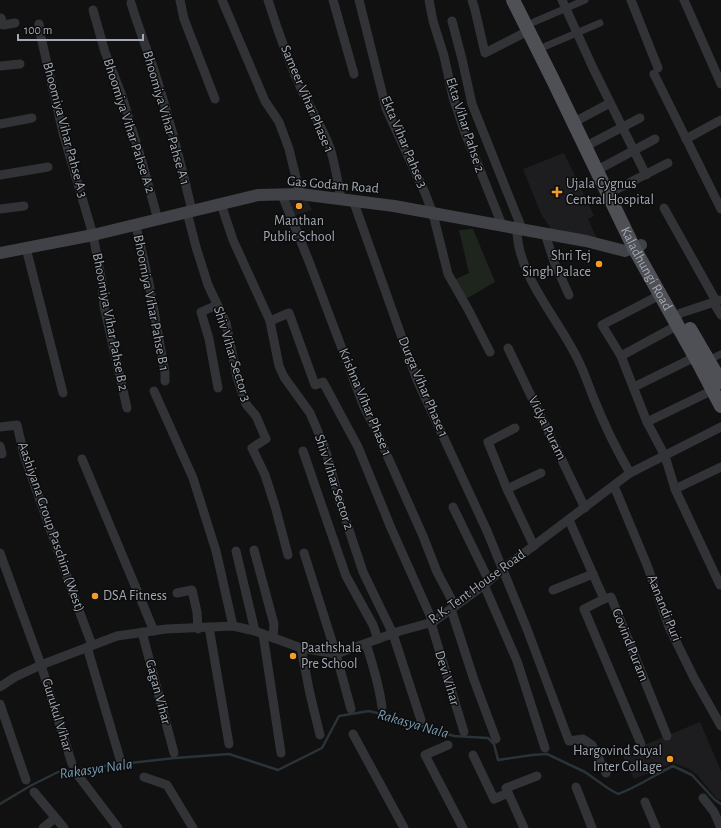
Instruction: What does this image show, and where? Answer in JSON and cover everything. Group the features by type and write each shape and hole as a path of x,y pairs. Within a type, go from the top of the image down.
{"main road":[{"name":"Kaladhungi Road","path":"513,0 546,46 574,112 611,192 638,246 678,319"},
{"name":"Kaladhungi Road","path":"523,0 531,27 574,112 592,143 603,167 611,192"},
{"name":"Gas Godam Road","path":"0,254 136,226 258,195 300,194 394,206 586,241 625,251 638,246"},
{"name":"Kaladhungi Road","path":"638,246 660,295 708,357 717,386 721,406"}],"street":[{"path":"180,0 184,18 215,99"},
{"path":"222,0 265,101 279,122 289,149 300,194"},
{"name":"Sameer Vihar Phase 1","path":"268,0 286,51 304,94 319,122 330,148 338,179 347,200"},
{"path":"333,0 354,74"},
{"name":"Ekta Vihar Pahse 3","path":"359,0 386,108 422,186 433,214 448,274 490,352"},
{"name":"Ekta Vihar Pahse 2","path":"429,0 457,110 502,225"},
{"path":"472,0 485,53 531,27 564,4 585,0"},
{"path":"631,0 656,71 686,138 721,209"},
{"path":"684,0 721,84"},
{"name":"Bhoomiya Vihar Pahse A 1","path":"131,3 142,40 154,70 176,145 190,212"},
{"path":"564,4 633,151 646,175"},
{"name":"Bhoomiya Vihar Pahse A 2","path":"93,10 105,52 122,96 158,220"},
{"path":"0,19 1,18 3,25 15,23"},
{"path":"452,21 472,104 519,229 517,239 524,263 534,288 563,331 579,362 616,449 630,473"},
{"path":"546,46 600,23"},
{"name":"Bhoomiya Vihar Pahse A 3","path":"39,24 63,133 93,235"},
{"path":"0,66 20,64"},
{"path":"574,112 610,103"},
{"path":"0,124 32,118"},
{"path":"592,143 640,118"},
{"path":"686,138 721,120"},
{"path":"603,167 655,139"},
{"path":"611,192 668,163"},
{"path":"0,175 48,167"},
{"name":"Krishna Vihar Phase 1","path":"282,195 310,264 364,407 423,536 453,608 474,680 496,739"},
{"name":"Durga Vihar Phase 1","path":"347,200 417,380 503,569 569,742 583,739 592,744 606,773"},
{"name":"Shiv Vihar Sector 2","path":"221,204 233,240 270,321 279,366 284,377 310,413 325,448 340,503 363,572 393,634 421,720"},
{"path":"0,209 24,206"},
{"path":"664,208 717,301 721,315"},
{"name":"Shiv Vihar Sector 3","path":"190,212 196,247 208,285 226,323 238,377 246,404 256,416 266,439 252,448 265,475 288,555"},
{"name":"Bhoomiya Vihar Pahse B 1","path":"136,226 149,283 165,373 164,381"},
{"path":"545,234 555,264 569,295"},
{"name":"Bhoomiya Vihar Pahse B 2","path":"93,235 102,283 104,306 127,408"},
{"path":"26,248 63,393"},
{"path":"660,295 602,325 621,356 647,422 665,456 675,489 720,585"},
{"path":"621,356 678,319 717,301"},
{"path":"217,305 201,312 209,339 218,388"},
{"name":"Devi Vihar","path":"270,321 289,313 315,385 323,382 358,447 432,623 464,732"},
{"name":"Vidya Puram","path":"508,348 585,508"},
{"path":"634,388 708,357"},
{"path":"647,422 717,386"},
{"path":"154,391 193,478 216,551 232,626"},
{"name":"Aashiyana Group Paschim (West)","path":"0,427 17,425 24,455 80,613 90,646"},
{"name":"R.K. Tent House Road","path":"0,687 41,666 90,646 117,636 142,632 232,626 259,633 301,648 336,654 393,634 432,623 630,473 721,427"},
{"path":"515,428 488,442 507,489 534,546"},
{"path":"303,451 346,576 373,625 378,640"},
{"path":"82,458 154,631"},
{"path":"675,489 721,467"},
{"path":"507,489 541,473"},
{"name":"Aanandi Puri","path":"614,486 669,627 694,678 721,726"},
{"path":"453,507 486,583 517,661 545,748"},
{"name":"Govind Puram","path":"569,520 604,599 610,596 667,736"},
{"path":"254,550 274,624 273,638"},
{"path":"236,551 259,633 281,753"},
{"name":"Gurukul Vihar","path":"0,553 41,666 72,764"},
{"path":"304,553 336,654 351,709"},
{"path":"553,590 593,574"},
{"path":"178,593 192,590 197,612 198,628"},
{"path":"604,599 584,609 640,744"},
{"path":"209,627 229,744"},
{"name":"Gagan Vihar","path":"142,632 174,753"},
{"path":"366,644 375,672 382,707"},
{"path":"90,646 120,759"},
{"path":"301,648 320,735"},
{"path":"0,704 26,780"},
{"path":"353,734 404,828"},
{"path":"448,745 425,755 463,828"},
{"path":"473,755 494,799 508,793"},
{"path":"77,774 118,828"},
{"path":"524,828 506,788 537,776"},
{"path":"144,777 167,785 192,828"},
{"path":"576,787 592,828"},
{"path":"34,792 64,828"},
{"path":"703,798 714,812 721,828"},
{"path":"645,802 656,828"},
{"path":"43,828 56,818"}],"shaded area":[{"name":"Ujala Cygnus Central Hospital","path":"564,153 594,216 588,219 597,239 551,229 541,214 523,169"},
{"name":"Manthan Public School","path":"307,200 312,210 293,216 287,201"},
{"path":"473,229 495,282 466,299 454,280 469,273 459,230"},
{"name":"Hargovind Suyal Inter Collage","path":"700,722 721,771 721,799 718,800 697,775 689,769 673,763 634,779 622,754"}],"waterway":[{"name":"Rakasya Nala","path":"0,804 30,786 58,772 112,765 229,754 278,770 322,748 339,716 369,711 454,736 488,738 494,744 498,760 547,754 585,772 618,794 673,766 692,775 715,800 721,804"}],"place":[{"name":"Ujala Cygnus Central Hospital","path":"557,192"},
{"name":"Manthan Public School","path":"299,206"},
{"name":"Shri Tej Singh Palace","path":"599,264"},
{"name":"DSA Fitness","path":"95,596"},
{"name":"Paathshala Pre School","path":"293,656"},
{"name":"Hargovind Suyal Inter Collage","path":"670,759"}]}
